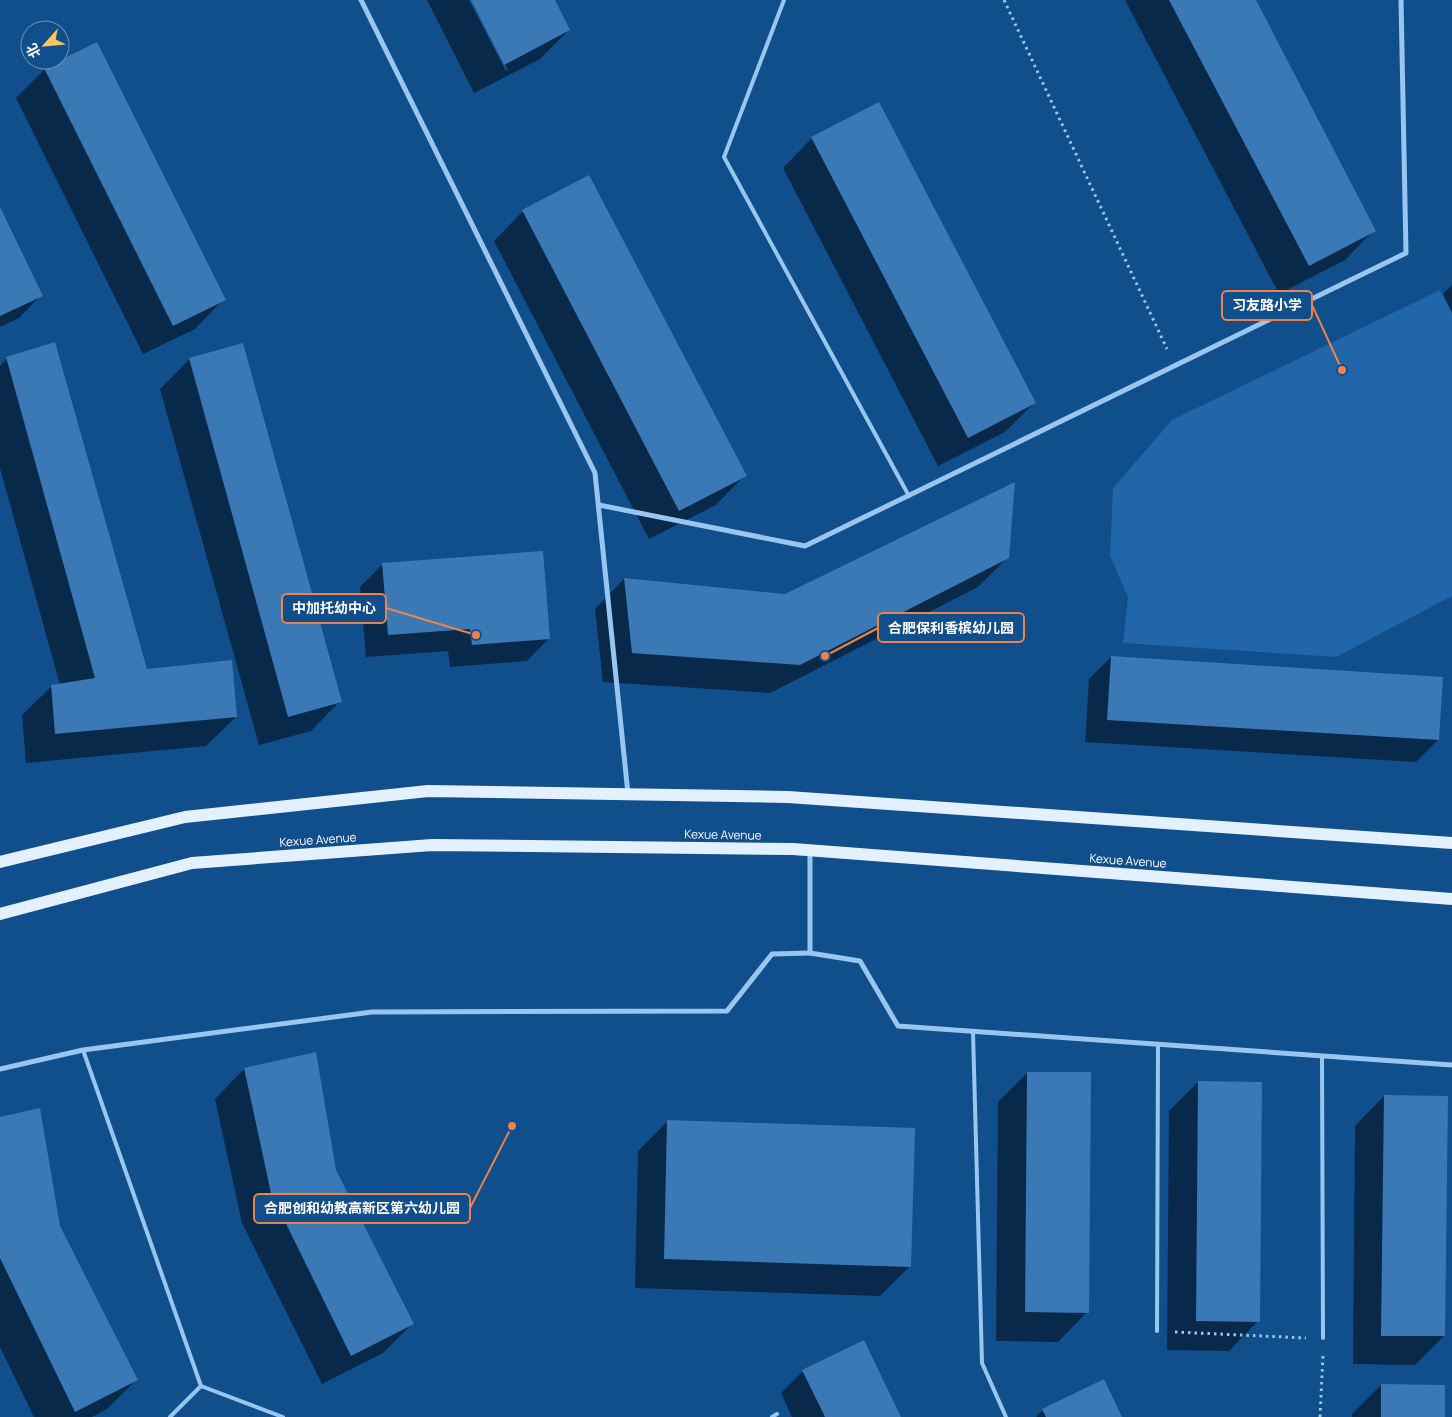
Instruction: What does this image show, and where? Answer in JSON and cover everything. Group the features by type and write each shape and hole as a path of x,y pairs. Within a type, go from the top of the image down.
{"main road":[{"path":"0,862 185,816 428,792 788,796 1452,843"},
{"name":"Kexue Avenue","path":"0,914 202,862 432,845 810,851 1452,899"}],"street":[{"path":"361,0 595,473 628,794"},
{"path":"599,505 805,546 1406,253 1401,0"},
{"path":"810,851 810,953"},
{"path":"0,1070 83,1050 372,1012 727,1011 772,954 810,953 860,962 898,1026 1452,1065"}],"lane":[{"path":"784,0 724,157 909,496"},
{"path":"973,1032 982,1363 1006,1417"},
{"path":"1157,1331 1158,1044"},
{"path":"83,1050 202,1386 283,1417"},
{"path":"1322,1056 1323,1338"},
{"path":"170,1417 202,1386"},
{"path":"772,1417 777,1414"}],"path":[{"path":"1004,0 1175,366"},
{"path":"1157,1331 1323,1338 1320,1417"}],"shaded area":[{"path":"1440,290 1452,314 1452,596 1336,657 1123,643 1128,597 1110,556 1113,488 1172,420"}],"building":[{"path":"471,0 555,0 570,30 504,65"},
{"path":"1169,0 1256,0 1376,231 1309,266"},
{"path":"97,42 226,300 173,326 45,70 70,70 70,55"},
{"path":"879,102 1036,403 968,438 811,137"},
{"path":"589,175 747,476 679,511 522,210"},
{"path":"0,207 43,296 0,316"},
{"path":"55,342 147,669 232,660 237,717 55,734 51,685 95,678 6,357"},
{"path":"243,343 342,702 288,717 189,358"},
{"path":"1015,482 1009,558 800,665 632,653 624,578 785,594"},
{"path":"543,551 550,639 472,645 470,629 388,635 382,563"},
{"path":"1111,656 1443,677 1439,740 1107,720"},
{"path":"316,1052 336,1170 414,1324 351,1356 271,1193 244,1068"},
{"path":"1027,1072 1091,1072 1089,1313 1025,1312"},
{"path":"1198,1081 1262,1082 1260,1322 1196,1321"},
{"path":"1384,1095 1448,1096 1445,1336 1381,1336"},
{"path":"40,1108 60,1226 138,1380 75,1412 0,1258 0,1117"},
{"path":"667,1120 915,1128 911,1267 664,1259"},
{"path":"864,1340 901,1417 825,1417 802,1370"},
{"path":"1104,1379 1122,1417 1046,1417 1042,1409"},
{"path":"1381,1384 1445,1385 1445,1417 1381,1417"}],"place":[{"name":"习友路小学","path":"1342,370"},
{"name":"中加托幼中心","path":"476,635"},
{"name":"合肥保利香槟幼儿园","path":"825,656"},
{"name":"合肥创和幼教高新区第六幼儿园","path":"512,1126"}]}
